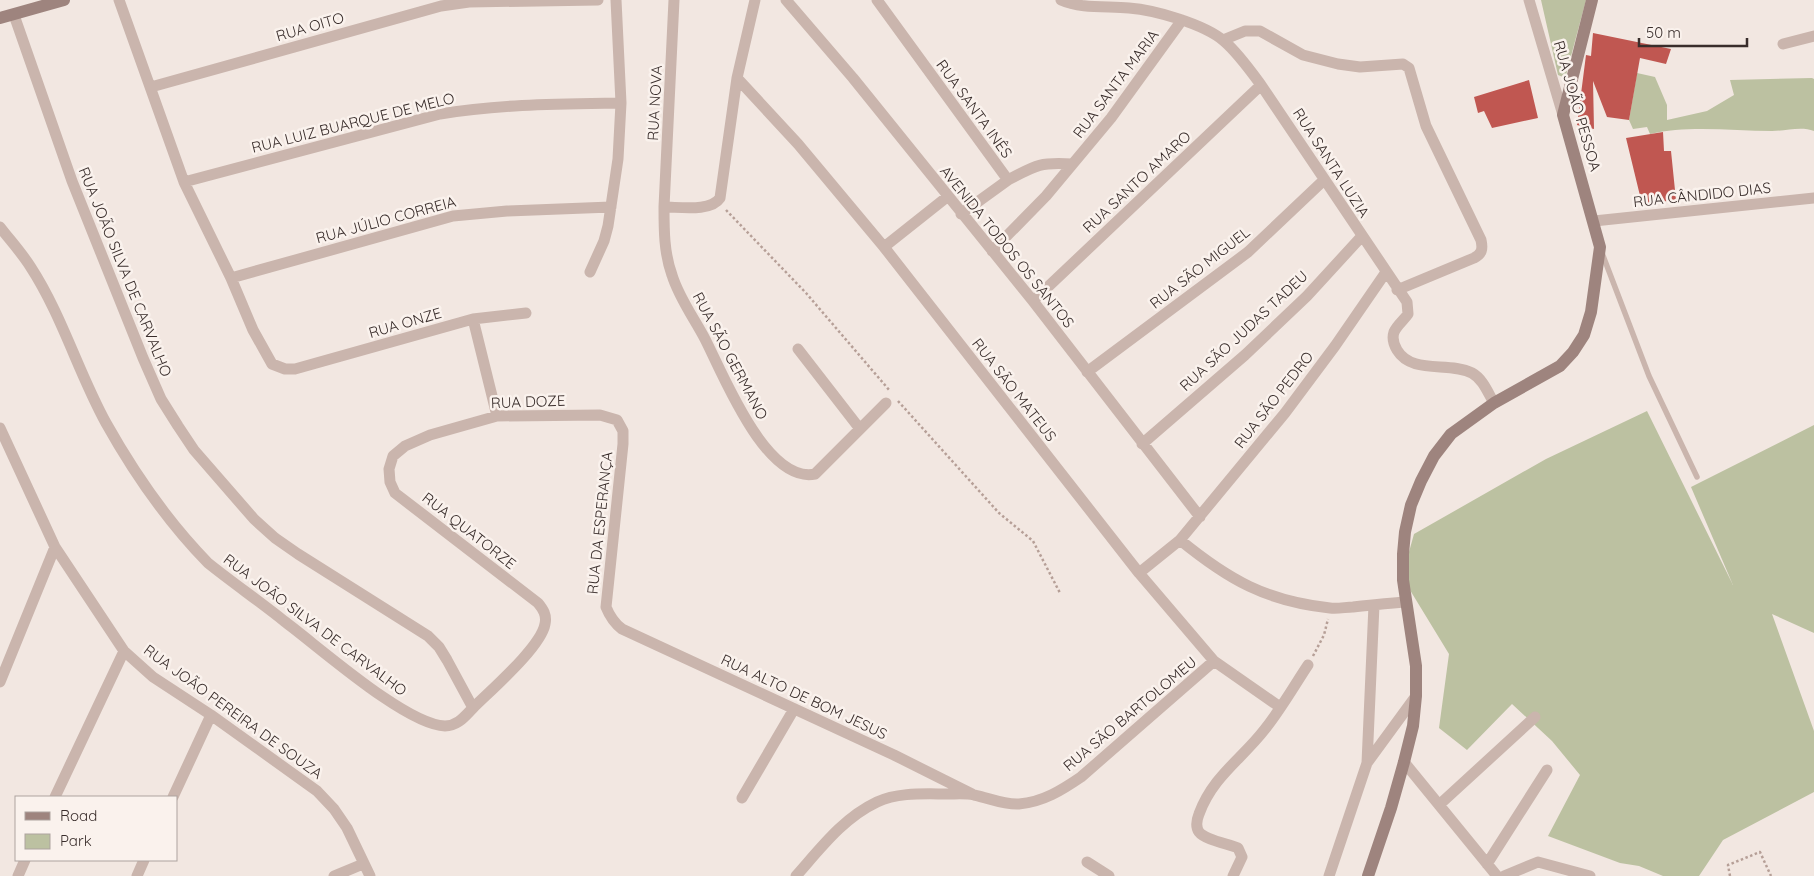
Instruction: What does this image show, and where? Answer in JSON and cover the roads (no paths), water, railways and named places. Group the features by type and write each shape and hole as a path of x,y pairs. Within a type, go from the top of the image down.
{"street":[{"path":"0,18 64,0"},
{"path":"119,0 184,182 231,278"},
{"name":"RUA OITO","path":"150,86 441,6 468,2 598,0"},
{"path":"590,272 604,241 619,151 621,103 616,0"},
{"name":"RUA NOVA","path":"664,207 674,0"},
{"path":"664,207 708,207 718,202 720,198 737,78 755,0"},
{"name":"AVENIDA TODOS OS SANTOS","path":"786,0 853,78 947,197 1033,301 1200,517"},
{"name":"RUA SANTA INÊS","path":"877,0 1008,180 1037,165 1045,163 1072,164"},
{"name":"RUA SANTA LUZIA","path":"1061,0 1079,5 1132,8 1160,14 1182,20 1223,40 1261,85 1397,290 1407,302 1409,310 1393,335 1395,347 1400,356 1412,363 1460,369 1473,374 1479,378 1494,404"},
{"name":"RUA JOÃO PESSOA","path":"1529,0 1600,247"},
{"path":"1563,115 1592,0"},
{"name":"RUA JOÃO SILVA DE CARVALHO","path":"0,227 30,267 47,297 106,422 141,481 190,545 208,563 385,699 420,719 437,725 453,725 473,708 439,647 428,636 275,538 254,519 194,450 178,426 161,399 86,217 14,15"},
{"name":"RUA SANTA MARIA","path":"992,251 1046,196 1138,82 1182,20"},
{"path":"1223,40 1245,31 1260,31 1303,55 1338,64 1360,67 1403,64 1409,68 1426,126 1482,240 1482,247 1478,256 1397,290"},
{"path":"1782,44 1814,36"},
{"name":"RUA SÃO MATEUS","path":"737,78 798,144 884,247 1139,573 1214,662 1280,707"},
{"name":"RUA SANTO AMARO","path":"1033,301 1261,85"},
{"name":"RUA LUIZ BUARQUE DE MELO","path":"184,182 440,114 472,109 516,106 621,103"},
{"path":"961,214 1008,180"},
{"name":"RUA SÃO MIGUEL","path":"1087,372 1248,252 1324,180"},
{"path":"884,247 947,197"},
{"name":"RUA CÂNDIDO DIAS","path":"1594,221 1814,198"},
{"name":"RUA JÚLIO CORREIA","path":"231,278 453,216 507,211 611,207"},
{"name":"RUA SÃO GERMANO","path":"664,207 667,261 672,278 716,360 742,415 764,446 792,471 808,476 814,474 886,404"},
{"name":"RUA SÃO JUDAS TADEU","path":"1142,444 1245,355 1307,296 1362,236"},
{"path":"1368,876 1404,762 1413,726 1416,666 1406,602 1403,554 1405,532 1411,505 1420,481 1434,456 1451,434 1494,404 1560,366 1573,352 1584,334 1591,312 1600,247"},
{"name":"RUA SÃO PEDRO","path":"1139,573 1180,540 1200,517 1285,413 1335,346 1386,272"},
{"name":"RUA ONZE","path":"231,278 253,330 272,364 285,369 295,369 473,319 526,313"},
{"path":"473,319 497,416"},
{"path":"798,349 860,430"},
{"name":"RUA DOZE","path":"393,456 405,446 430,435 497,416 591,415 610,417 617,420 621,425 624,444"},
{"name":"RUA JOÃO PEREIRA DE SOUZA","path":"0,428 55,547 124,651 153,677 211,715 317,791 334,809 346,828 370,876"},
{"name":"RUA DA ESPERANÇA","path":"622,629 609,616 606,607 624,444"},
{"name":"RUA QUATORZE","path":"393,456 389,468 390,482 395,493 538,603 545,615 545,624 538,640 473,708"},
{"path":"1180,540 1220,571 1241,583 1263,593 1286,600 1332,608 1406,602"},
{"path":"0,682 55,547"},
{"path":"1329,876 1367,763 1374,605"},
{"name":"RUA ALTO DE BOM JESUS","path":"622,629 934,774 972,794"},
{"name":"RUA JOÃO PEREIRA DE SOUZA","path":"55,796 124,651"},
{"name":"RUA SÃO BARTOLOMEU","path":"972,794 996,801 1018,804 1036,801 1060,791 1081,777 1214,662"},
{"path":"1233,876 1242,857 1241,851 1233,846 1205,836 1198,829 1198,818 1210,790 1221,775 1264,730 1308,664"},
{"path":"1367,763 1416,696"},
{"path":"742,798 794,709"},
{"path":"173,796 211,715"},
{"path":"1439,805 1535,717"},
{"path":"1404,762 1497,876"},
{"path":"1488,864 1547,770"},
{"path":"796,876 847,820 878,801 897,796 917,794 972,794"},
{"path":"18,876 25,861"},
{"path":"136,876 144,861"},
{"path":"1087,862 1109,876"},
{"path":"1504,876 1538,862 1590,876"},
{"path":"334,876 363,864"}],"lane":[{"path":"1600,247 1649,376 1697,477"}]}
